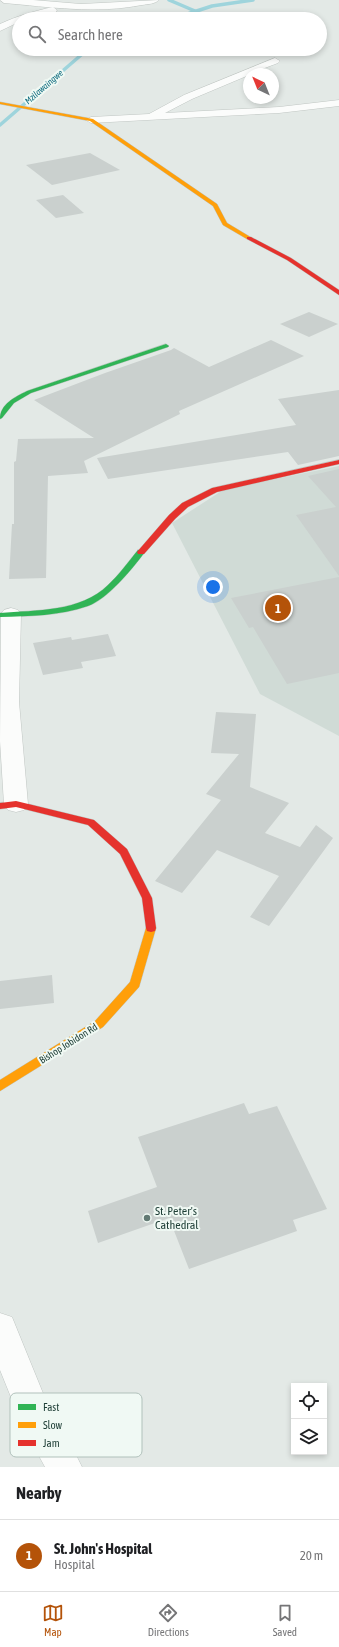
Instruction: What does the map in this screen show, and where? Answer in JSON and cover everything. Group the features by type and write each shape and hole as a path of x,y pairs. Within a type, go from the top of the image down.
{"street":[{"path":"4,0 80,7"},
{"path":"43,12 80,7 128,5 155,0"},
{"path":"0,28 12,21"},
{"path":"151,116 188,97 275,61"},
{"path":"0,103 91,120 151,116 189,116 279,110 339,103"},
{"path":"91,120 215,205 225,224 238,233 289,259 339,293"},
{"path":"0,417 5,408 13,400 29,392 166,346"},
{"path":"8,805 8,702 5,614 48,612 86,604 110,588 172,517 185,505 197,498 215,490 339,462"},
{"name":"Bishop Jobidon Rd","path":"0,1086 99,1024 135,984 151,930 147,898 124,852 91,822 8,805"},
{"path":"0,1329 27,1393"},
{"path":"59,1457 64,1467"}],"shaded area":[{"path":"339,466 339,736 260,694 172,523 223,490"}],"building":[{"path":"90,153 120,170 52,185 26,165"},
{"path":"63,195 84,213 56,218 36,200"},
{"path":"309,312 338,324 309,337 280,324"},
{"path":"271,340 304,356 179,411 180,414 84,461 88,473 48,476 46,578 9,579 12,524 14,524 14,462 16,461 18,439 94,438 34,400 174,348 209,367"},
{"path":"339,390 339,456 298,465 288,452 108,479 97,458 296,425 278,399"},
{"path":"339,469 339,576 296,515 336,507 308,476"},
{"path":"339,577 339,673 287,684 253,627 249,628 231,598"},
{"path":"108,634 116,656 81,662 83,668 43,675 33,643 71,637 72,640"},
{"path":"216,712 256,714 250,787 289,803 265,833 300,847 316,825 333,838 269,926 250,917 279,876 217,850 182,893 155,881 221,800 206,794 239,754 211,753"},
{"path":"52,975 54,1003 0,1009 0,981"},
{"path":"244,1103 249,1114 277,1106 327,1209 293,1220 297,1231 189,1269 169,1218 98,1243 88,1211 157,1187 138,1137"}],"waterway":[{"name":"Mzilawaingwe","path":"169,0 195,11"},
{"name":"Mzilawaingwe","path":"194,12 212,6 253,0"},
{"name":"Mzilawaingwe","path":"0,125 80,56"}],"traffic: fast":[{"path":"0,417 12,402 29,392 166,346"},
{"path":"0,615 48,612 86,604 110,588 141,552"}],"traffic: slow":[{"path":"0,103 91,120 215,205 225,224 249,238"},
{"path":"0,1086 99,1024 135,984 151,928"}],"traffic: jam":[{"path":"249,238 289,259 339,293"},
{"path":"141,552 172,517 185,505 215,490 339,462"},
{"path":"0,806 16,804 91,822 124,852 147,898 151,928"}],"place":[{"name":"St. John's Hospital","path":"278,608"},
{"name":"St. Peter's Cathedral","path":"147,1218"}]}
